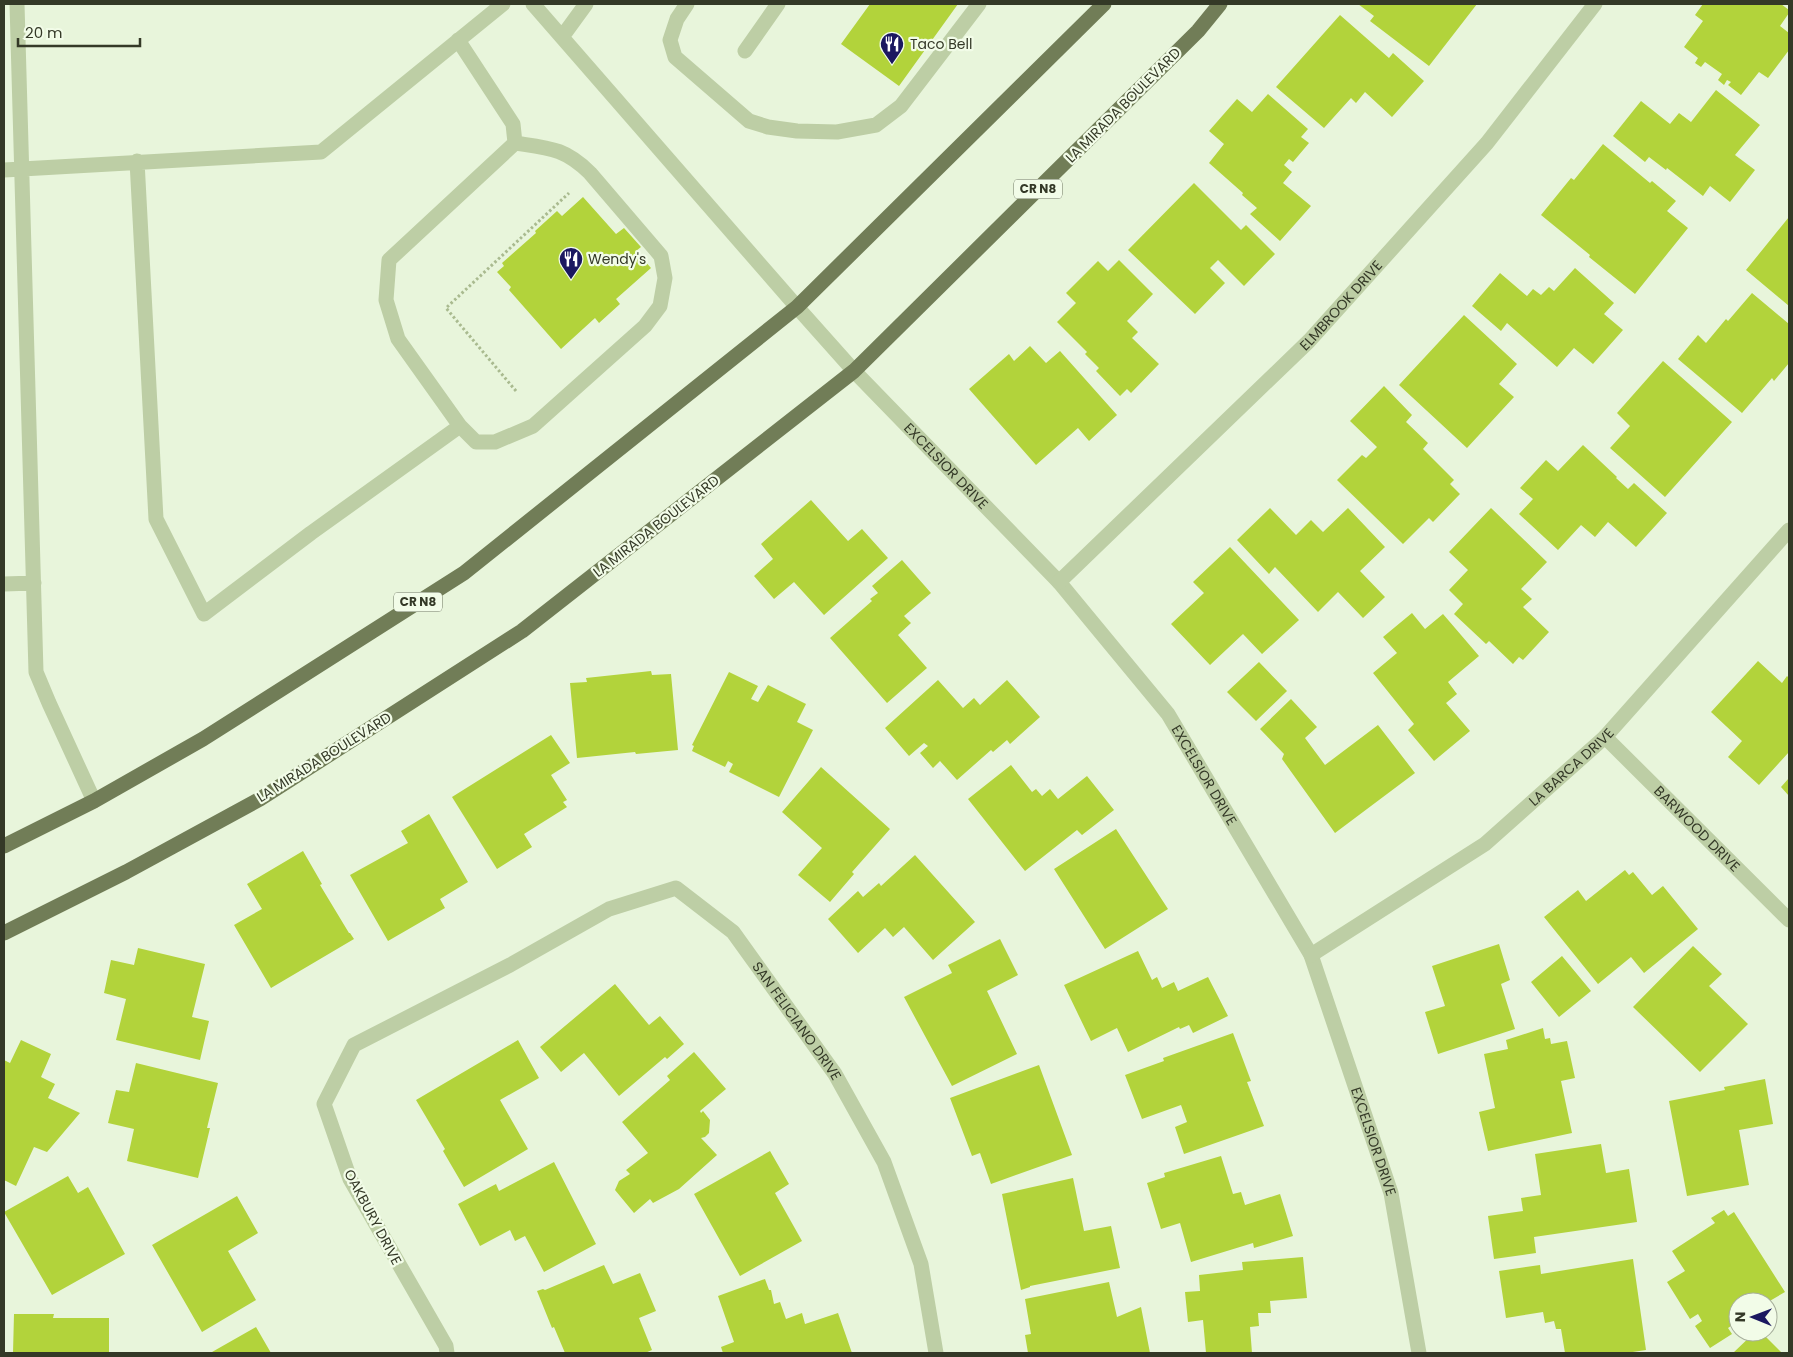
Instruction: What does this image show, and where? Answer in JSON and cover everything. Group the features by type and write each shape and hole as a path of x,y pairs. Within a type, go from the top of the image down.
{"main road":[{"name":"CR N8","path":"4,846 94,801 203,739 464,573 797,307 1104,4"},
{"name":"LA MIRADA BOULEVARD","path":"4,933 126,872 260,798 522,631 854,371 1198,31 1220,4"}],"street":[{"path":"17,4 36,672 94,801"},
{"path":"4,170 321,152 502,4"},
{"name":"EXCELSIOR DRIVE","path":"533,4 854,371 1059,582 1168,714 1311,955 1391,1193 1419,1353"},
{"path":"562,37 586,4"},
{"path":"687,4 677,19 670,40 675,57 749,121 768,127 797,131 837,132 876,125 901,106 979,4"},
{"path":"745,50 778,4"},
{"name":"ELMBROOK DRIVE","path":"1059,582 1309,341 1487,143 1595,4"},
{"path":"458,40 513,124 515,143"},
{"path":"515,143 557,150 579,162 661,256 665,278 660,306 645,326 534,426 494,442 476,442 460,426 398,339 386,300 389,260 515,143"},
{"path":"137,162 156,518 204,614 311,533 460,426"},
{"name":"LA BARCA DRIVE","path":"1311,955 1485,844 1605,737 1789,530"},
{"path":"4,584 34,583"},
{"name":"BARWOOD DRIVE","path":"1605,737 1789,920"},
{"name":"SAN FELICIANO DRIVE","path":"510,965 609,909 676,888 733,932 835,1074 884,1162 921,1264 936,1353"},
{"name":"OAKBURY DRIVE","path":"447,1353 446,1346 350,1179 324,1104 354,1045 510,965"}],"path":[{"path":"516,391 446,308 571,191"}],"building":[{"name":"Taco Bell","path":"870,4 958,4 899,86 841,44"},
{"path":"1358,4 1477,4 1429,66 1370,21 1374,16"},
{"path":"1703,4 1781,4 1789,10 1780,26 1789,33 1789,50 1768,78 1759,72 1741,95 1728,85 1731,82 1727,80 1724,85 1718,80 1722,74 1705,62 1701,67 1695,63 1698,58 1684,47 1703,21 1695,15"},
{"path":"1340,15 1389,58 1393,53 1424,81 1392,117 1365,92 1356,103 1351,98 1324,128 1276,87"},
{"path":"1716,90 1760,125 1735,155 1755,170 1730,202 1710,186 1703,196 1667,168 1666,170 1649,157 1645,162 1613,136 1641,101 1670,124 1679,113 1691,122"},
{"path":"1268,94 1308,129 1301,137 1309,143 1293,162 1289,159 1284,165 1292,172 1283,183 1311,206 1280,241 1250,214 1257,208 1209,163 1224,144 1209,131 1237,99 1252,112"},
{"path":"1603,144 1650,183 1652,181 1676,201 1667,211 1688,228 1635,294 1541,215 1571,178 1574,180"},
{"path":"1194,183 1241,230 1246,225 1275,254 1244,286 1218,260 1210,268 1225,283 1195,314 1128,250"},
{"name":"Wendy's","path":"583,197 616,234 624,228 641,247 636,251 651,268 616,299 620,304 599,323 595,318 561,349 509,290 511,287 497,272 504,266 502,263 536,233 535,231 557,211 562,216"},
{"path":"1789,217 1789,306 1746,270"},
{"path":"1119,260 1153,294 1127,321 1138,332 1132,338 1159,364 1131,393 1127,389 1120,396 1096,371 1099,368 1085,354 1087,352 1057,322 1076,303 1066,293 1098,261 1108,271"},
{"path":"1575,268 1614,303 1604,314 1623,330 1593,364 1574,348 1557,367 1507,323 1501,331 1472,306 1500,273 1527,296 1533,289 1541,295 1549,287 1554,291"},
{"path":"1752,293 1789,324 1789,363 1774,381 1772,378 1742,413 1678,359 1698,335 1706,343 1726,319 1728,321"},
{"path":"1464,315 1517,364 1499,384 1514,397 1467,448 1399,385"},
{"path":"1030,346 1046,363 1060,351 1117,415 1089,441 1078,428 1036,465 969,389 1009,354 1014,361"},
{"path":"1663,361 1732,422 1665,497 1610,448 1630,426 1617,413"},
{"path":"1384,386 1412,415 1406,422 1428,443 1423,449 1454,480 1450,484 1460,494 1433,522 1429,518 1403,544 1337,480 1362,455 1366,458 1377,447 1350,421"},
{"path":"1583,445 1628,489 1634,483 1667,513 1636,547 1608,522 1595,537 1581,525 1558,550 1519,514 1533,499 1520,488 1546,460 1558,471"},
{"path":"811,500 848,541 862,529 888,558 824,615 794,582 774,599 754,576 773,559 761,544"},
{"path":"1270,508 1296,535 1311,520 1323,532 1348,508 1385,547 1360,571 1385,597 1363,618 1338,592 1318,612 1275,567 1269,574 1237,540"},
{"path":"1491,508 1547,562 1521,589 1532,599 1523,607 1549,632 1523,660 1519,657 1513,664 1489,641 1486,644 1454,614 1463,604 1449,590 1468,570 1449,552"},
{"path":"1230,547 1299,620 1262,654 1243,634 1210,665 1171,624 1204,593 1193,582"},
{"path":"902,560 931,593 904,616 911,623 898,635 927,668 887,703 830,638 872,601 870,599 878,593 872,586"},
{"path":"1412,613 1425,629 1443,614 1479,656 1448,682 1457,694 1446,703 1470,731 1434,761 1408,730 1414,724 1373,673 1397,653 1383,637"},
{"path":"1758,661 1782,683 1787,676 1789,678 1789,752 1759,785 1728,757 1742,741 1711,712"},
{"path":"1259,662 1287,691 1256,721 1227,692"},
{"path":"651,671 652,675 671,674 678,750 577,758 570,683 587,682 586,678"},
{"path":"729,672 758,686 751,699 758,702 768,685 806,704 797,722 813,730 779,797 729,772 733,764 728,761 725,767 692,751 694,746 692,745"},
{"path":"938,680 963,708 974,698 980,705 1007,680 1040,717 1010,744 1007,740 993,752 991,750 957,780 940,761 933,768 920,753 928,746 924,743 909,756 885,728"},
{"path":"1291,699 1317,727 1305,738 1325,765 1378,725 1415,773 1335,833 1282,759 1284,754 1260,729"},
{"path":"551,735 570,763 551,775 567,800 563,802 567,807 524,834 532,847 497,869 452,797"},
{"path":"1011,765 1032,792 1036,789 1042,796 1050,789 1058,799 1087,776 1114,810 1082,835 1077,830 1025,871 968,799"},
{"path":"821,767 890,829 852,872 854,874 830,902 798,875 822,848 782,812"},
{"path":"1789,778 1789,796 1781,787"},
{"path":"429,814 468,882 440,899 445,908 388,941 350,875 408,843 401,831"},
{"path":"1116,829 1168,909 1105,949 1054,869"},
{"path":"303,851 322,884 320,885 354,939 271,988 234,925 262,909 247,884"},
{"path":"915,855 975,922 933,960 904,927 893,937 885,928 858,953 828,919 858,891 863,897 879,883 881,886"},
{"path":"1625,870 1629,875 1633,872 1652,895 1663,886 1698,929 1644,973 1631,957 1598,984 1544,917 1578,890 1586,901"},
{"path":"1000,939 1018,975 987,991 1017,1054 952,1086 904,997 952,973 948,965"},
{"path":"1499,944 1510,980 1501,984 1515,1029 1438,1054 1425,1012 1445,1006 1432,966"},
{"path":"1693,946 1722,974 1709,986 1748,1024 1700,1072 1633,1007"},
{"path":"138,948 205,964 192,1017 209,1021 200,1060 116,1040 126,999 104,993 111,960 134,965"},
{"path":"1138,951 1152,980 1157,977 1162,988 1174,982 1178,991 1208,977 1228,1016 1193,1033 1189,1025 1180,1029 1179,1027 1128,1052 1117,1028 1091,1041 1064,985"},
{"path":"1562,956 1591,991 1559,1017 1531,982"},
{"path":"615,984 649,1025 660,1016 684,1044 667,1059 665,1057 619,1096 584,1053 561,1072 540,1047"},
{"path":"1543,1028 1545,1039 1550,1038 1551,1044 1567,1041 1575,1078 1561,1081 1572,1133 1488,1151 1479,1112 1495,1108 1484,1054 1508,1049 1506,1040"},
{"path":"1233,1033 1251,1081 1247,1082 1264,1126 1184,1154 1175,1127 1187,1122 1181,1105 1142,1119 1125,1075 1164,1061 1163,1058"},
{"path":"21,1040 51,1054 41,1077 55,1084 48,1098 80,1113 47,1152 34,1147 16,1186 4,1180 4,1060 10,1063"},
{"path":"518,1040 539,1078 500,1100 528,1149 464,1187 443,1151 445,1149 416,1100"},
{"path":"694,1052 726,1089 700,1111 701,1113 703,1111 710,1120 709,1133 701,1138 717,1155 679,1189 653,1203 650,1199 634,1213 615,1190 619,1181 630,1174 626,1170 648,1153 622,1122 670,1080 667,1076"},
{"path":"136,1063 218,1083 198,1178 127,1161 134,1129 108,1123 116,1090 129,1092"},
{"path":"1039,1065 1072,1155 991,1184 980,1153 972,1156 950,1098"},
{"path":"1765,1079 1773,1124 1739,1130 1749,1185 1687,1196 1669,1101 1725,1090 1724,1087"},
{"path":"1601,1144 1606,1173 1629,1169 1637,1222 1534,1237 1536,1253 1494,1259 1488,1216 1523,1211 1521,1198 1541,1195 1535,1154"},
{"path":"770,1151 789,1184 775,1193 802,1241 740,1276 694,1194"},
{"path":"1221,1156 1233,1194 1241,1192 1245,1205 1280,1194 1293,1236 1254,1248 1253,1243 1191,1262 1180,1223 1161,1229 1147,1183 1165,1177 1164,1173"},
{"path":"554,1162 596,1244 544,1272 525,1236 515,1241 510,1230 480,1246 458,1204 496,1184 499,1191"},
{"path":"68,1176 78,1193 88,1187 125,1254 52,1295 4,1212"},
{"path":"1073,1178 1084,1231 1111,1226 1120,1268 1030,1286 1021,1290 1002,1194"},
{"path":"237,1196 258,1233 228,1251 256,1300 202,1332 152,1245"},
{"path":"1724,1210 1728,1216 1734,1212 1785,1292 1778,1296 1778,1292 1728,1292 1728,1337 1710,1348 1695,1326 1702,1321 1698,1314 1690,1319 1667,1282 1685,1271 1672,1251 1715,1223 1711,1218"},
{"path":"1303,1257 1307,1298 1270,1301 1271,1313 1258,1313 1259,1326 1250,1327 1252,1353 1206,1353 1203,1320 1188,1322 1185,1292 1200,1291 1199,1275 1243,1270 1242,1262"},
{"path":"1633,1259 1646,1350 1626,1353 1565,1353 1561,1329 1556,1329 1554,1321 1545,1323 1543,1312 1506,1318 1499,1271 1540,1265 1541,1274"},
{"path":"604,1265 613,1284 640,1273 656,1311 639,1318 652,1350 645,1353 565,1353 554,1327 552,1328 537,1291 545,1290"},
{"path":"765,1279 769,1290 771,1290 774,1304 780,1302 786,1319 802,1313 805,1324 838,1313 852,1353 723,1353 721,1347 734,1342 718,1296"},
{"path":"1109,1282 1117,1317 1141,1307 1150,1353 1028,1353 1025,1335 1031,1334 1025,1299"},
{"path":"14,1314 54,1314 53,1318 109,1318 109,1353 13,1353"},
{"path":"256,1327 271,1353 212,1352"},
{"path":"1745,1342 1771,1342 1782,1353 1733,1353"}],"place":[{"name":"Taco Bell","path":"892,65"},
{"name":"Wendy's","path":"571,280"}]}
